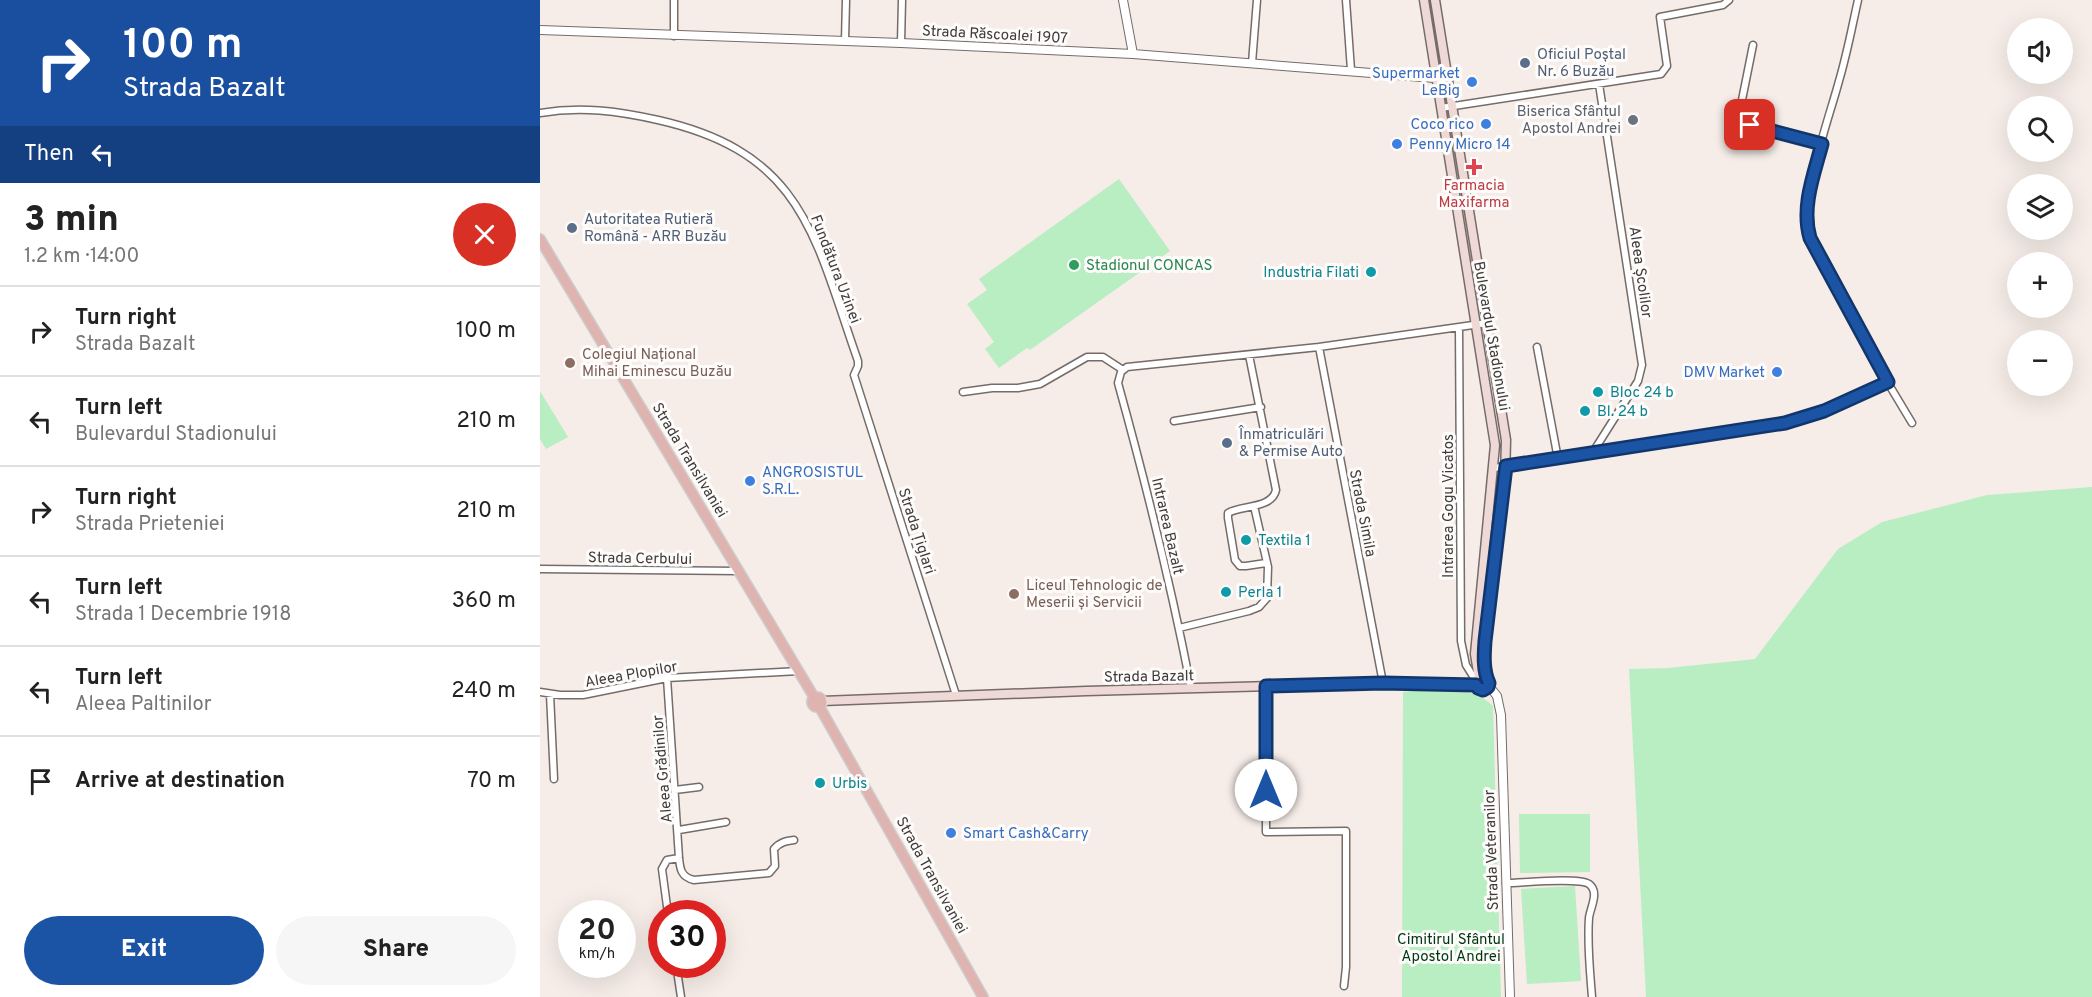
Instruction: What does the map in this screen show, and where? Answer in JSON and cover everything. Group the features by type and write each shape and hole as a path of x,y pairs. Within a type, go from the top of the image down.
{"main road":[{"name":"Bulevardul Stadionului","path":"1424,0 1493,426 1494,468 1475,654 1482,683"},
{"name":"Bulevardul Stadionului","path":"1435,0 1505,425 1506,466 1486,627 1482,683"},
{"name":"Strada Transilvaniei","path":"540,239 819,701 983,997"},
{"name":"Strada Bazalt","path":"819,701 1191,688 1482,683"}],"street":[{"path":"674,0 674,36"},
{"path":"845,41 846,0"},
{"path":"901,43 902,0"},
{"path":"1123,0 1132,54"},
{"path":"1252,63 1257,0"},
{"path":"1346,0 1351,70"},
{"path":"1441,108 1661,74 1667,66 1660,17 1723,5 1729,0"},
{"path":"1858,0 1809,195 1806,216 1810,238 1912,423"},
{"name":"Strada Răscoalei 1907","path":"540,30 1132,54 1447,79"},
{"path":"1753,45 1740,110 1743,119 1750,125 1822,144"},
{"name":"Aleea Școlilor","path":"1593,453 1638,381 1642,365 1599,84"},
{"name":"Fundătura Uzinei","path":"540,113 579,109 618,111 677,125 725,142 769,172 792,197 816,241 858,361 854,375"},
{"path":"963,392 1040,384 1087,357 1102,357 1122,371 1127,367 1319,347 1487,323"},
{"name":"Intrarea Gogu Vicatos","path":"1459,327 1461,641 1466,665 1482,683"},
{"name":"Strada Simila","path":"1319,347 1383,683"},
{"path":"1537,347 1558,459"},
{"path":"1249,355 1276,490 1273,498 1228,513 1235,560 1240,566 1266,563"},
{"name":"Intrarea Bazalt","path":"1122,371 1118,383 1144,479 1191,688"},
{"name":"Strada Țiglari","path":"854,375 956,695"},
{"path":"1494,468 1785,423 1824,411 1888,382"},
{"path":"1174,422 1261,407"},
{"path":"1179,628 1249,611 1259,607 1267,598 1268,567 1254,506"},
{"name":"Strada Cerbului","path":"540,569 739,571"},
{"name":"Aleea Plopilor","path":"540,692 583,695 667,678 799,671"},
{"name":"Aleea Grădinilor","path":"667,678 679,830 679,858"},
{"name":"Strada Veteranilor","path":"1482,683 1499,702 1501,715 1510,997"},
{"path":"1266,686 1266,832 1346,831 1344,986"},
{"path":"550,694 554,779"},
{"path":"675,790 699,787"},
{"path":"679,830 726,822"},
{"path":"666,900 662,869 667,860 679,858 680,870 694,880 769,873 775,866 774,849 777,845 794,840"},
{"path":"1506,883 1583,881 1590,885 1594,891 1588,927 1592,997"},
{"path":"678,978 681,997"}],"green space":[{"name":"Stadionul CONCAS","path":"1119,179 1170,251 1030,350 1027,348 999,368 985,349 994,342 967,304 987,290 979,279"},
{"path":"540,391 568,437 546,449 540,439"},
{"path":"2092,487 2092,997 1646,997 1629,669 1668,668 1755,659 1838,549 1882,522 1987,495"},
{"name":"Cimitirul Sfântul Apostol Andrei","path":"1445,688 1476,695 1493,706 1501,997 1402,997 1403,692"},
{"path":"1519,814 1590,814 1590,872 1520,873"},
{"path":"1575,886 1581,981 1527,984 1521,889"}],"place":[{"name":"Oficiul Poștal Nr. 6 Buzău","path":"1525,63"},
{"name":"Supermarket LeBig","path":"1472,82"},
{"name":"Biserica Sfântul Apostol Andrei","path":"1633,120"},
{"name":"Coco rico","path":"1486,124"},
{"name":"Penny Micro 14","path":"1397,144"},
{"name":"Farmacia Maxifarma","path":"1474,167"},
{"name":"Autoritatea Rutieră Română - ARR Buzău","path":"572,228"},
{"name":"Stadionul CONCAS","path":"1074,265"},
{"name":"Industria Filati","path":"1371,272"},
{"name":"Colegiul Național Mihai Eminescu Buzău","path":"570,363"},
{"name":"DMV Market","path":"1777,372"},
{"name":"Bloc 24 b","path":"1598,392"},
{"name":"Bl. 24 b","path":"1585,411"},
{"name":"Înmatriculări & Permise Auto","path":"1227,443"},
{"name":"ANGROSISTUL S.R.L.","path":"750,481"},
{"name":"Textila 1","path":"1246,540"},
{"name":"Perla 1","path":"1226,592"},
{"name":"Liceul Tehnologic de Meserii și Servicii","path":"1014,594"},
{"name":"Urbis","path":"820,783"},
{"name":"Smart Cash&Carry","path":"951,833"}],"route":[{"path":"1266,790 1266,686 1383,683 1476,685 1481,690 1488,687 1489,683 1485,677 1485,641 1506,466 1785,423 1824,411 1888,382 1810,238 1806,216 1822,144 1750,125"}]}
